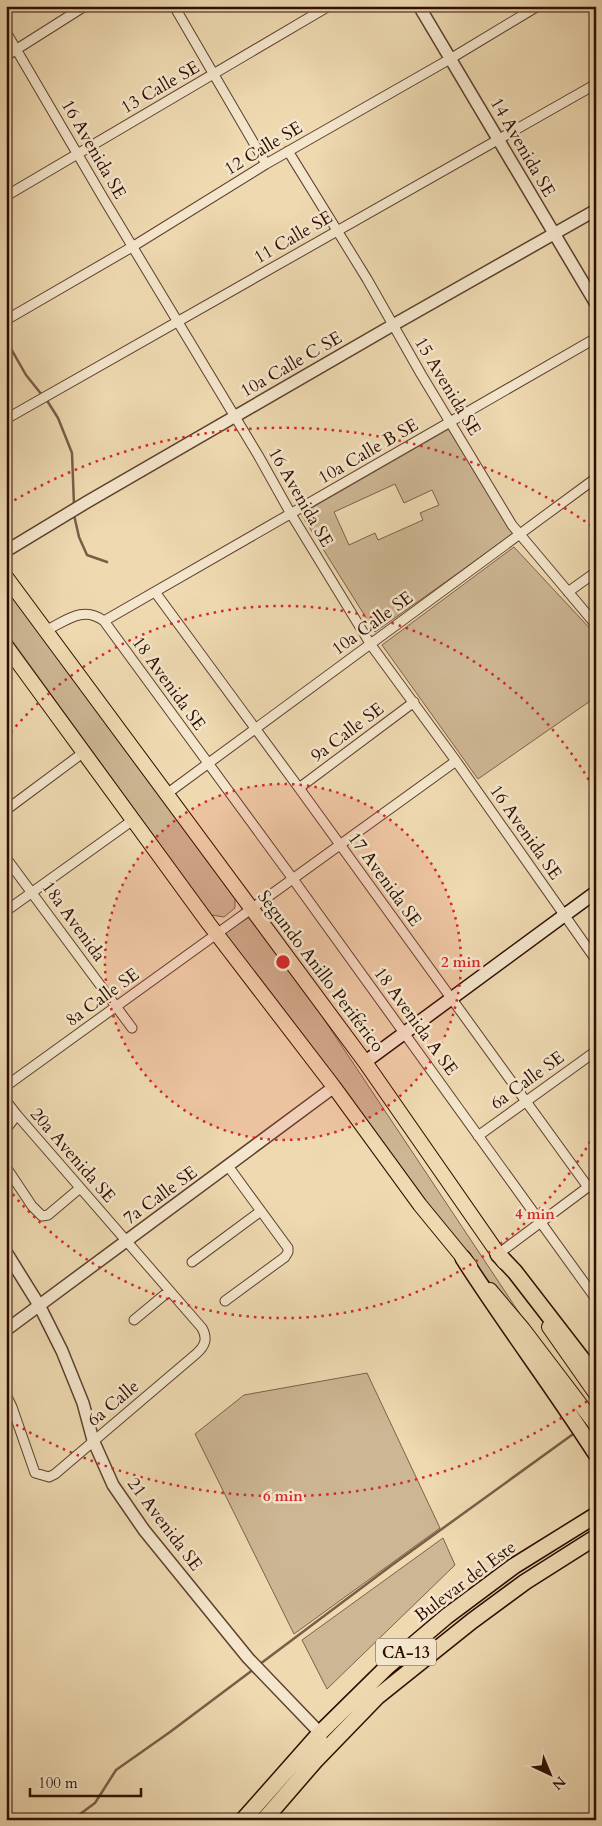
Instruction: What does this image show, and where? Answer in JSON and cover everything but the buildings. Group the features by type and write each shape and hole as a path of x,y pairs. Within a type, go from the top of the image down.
{"highway":[{"path":"498,1254 515,1272 596,1377"},
{"path":"463,1258 493,1305 596,1454"},
{"name":"Bulevar del Este","path":"243,1820 320,1733 388,1666 447,1616 514,1566 595,1515"},
{"name":"Bulevar del Este","path":"264,1820 315,1761 377,1698 472,1621 525,1582 596,1537"}],"main road":[{"name":"Segundo Anillo Periférico","path":"6,576 365,1062 596,1394"},
{"path":"6,646 217,934 334,1087 420,1205 523,1328 596,1425"},
{"path":"365,1062 596,892"}],"street":[{"path":"6,56 85,6"},
{"path":"174,6 266,164"},
{"name":"13 Calle SE","path":"6,196 329,6"},
{"name":"14 Avenida SE","path":"420,6 596,304"},
{"name":"12 Calle SE","path":"6,320 132,247 288,151 450,59 538,6"},
{"name":"16 Avenida SE","path":"6,32 132,247 371,645 414,702 596,960"},
{"name":"11 Calle SE","path":"6,419 596,84"},
{"name":"15 Avenida SE","path":"288,151 367,279 450,422 519,534 596,625"},
{"name":"10a Calle C SE","path":"6,551 235,416 596,210"},
{"name":"10a Calle B SE","path":"104,622 596,338"},
{"name":"10a Calle SE","path":"168,793 596,478"},
{"path":"568,592 596,572"},
{"name":"17 Avenida SE","path":"155,592 588,1187"},
{"path":"45,631 82,613 96,615 104,622"},
{"name":"18 Avenida SE","path":"104,622 208,764"},
{"name":"9a Calle SE","path":"299,788 414,702"},
{"path":"6,810 84,752"},
{"path":"251,909 456,761"},
{"name":"18 Avenida A SE","path":"208,764 596,1299"},
{"path":"6,911 133,820"},
{"name":"18a Avenida","path":"6,858 132,1028"},
{"name":"8a Calle SE","path":"6,1086 251,909"},
{"name":"6a Calle SE","path":"478,1136 596,1051"},
{"name":"7a Calle SE","path":"6,1330 334,1087"},
{"path":"6,1101 17,1115 6,1129"},
{"name":"20a Avenida SE","path":"6,1108 17,1115 202,1328 206,1335 205,1342"},
{"path":"225,1301 285,1257 288,1252 288,1248 228,1166"},
{"path":"6,1167 32,1206 42,1216 48,1215 80,1188"},
{"path":"498,1254 596,1181"},
{"path":"192,1262 261,1211"},
{"name":"21 Avenida SE","path":"6,1252 38,1305 62,1351 80,1394 94,1440 113,1485 144,1530 248,1658 320,1733"},
{"path":"134,1320 170,1291"},
{"name":"6a Calle","path":"6,1395 35,1473 49,1477 55,1474 202,1349 205,1342"},
{"path":"315,1761 321,1739 320,1733"}],"shaded area":[{"path":"449,429 513,534 375,632 301,514","holes":["395,484 404,503 432,490 439,505 420,513 423,520 378,540 375,533 349,545 334,512"]},
{"path":"514,547 596,635 596,697 478,779 382,645"},
{"path":"6,588 235,897 235,908 224,917 211,915 6,632"},
{"path":"254,914 528,1326 415,1196 223,934"},
{"path":"367,1373 440,1528 294,1634 195,1434 244,1395"},
{"path":"443,1538 455,1565 327,1689 302,1640"}],"waterway":[{"path":"6,340 26,375 42,395"},
{"path":"46,399 58,418 72,453 74,505"},
{"path":"74,515 79,537 87,555 107,562"},
{"path":"260,1664 392,1565 576,1432"},
{"path":"72,1820 95,1803 116,1770 254,1669"}]}
